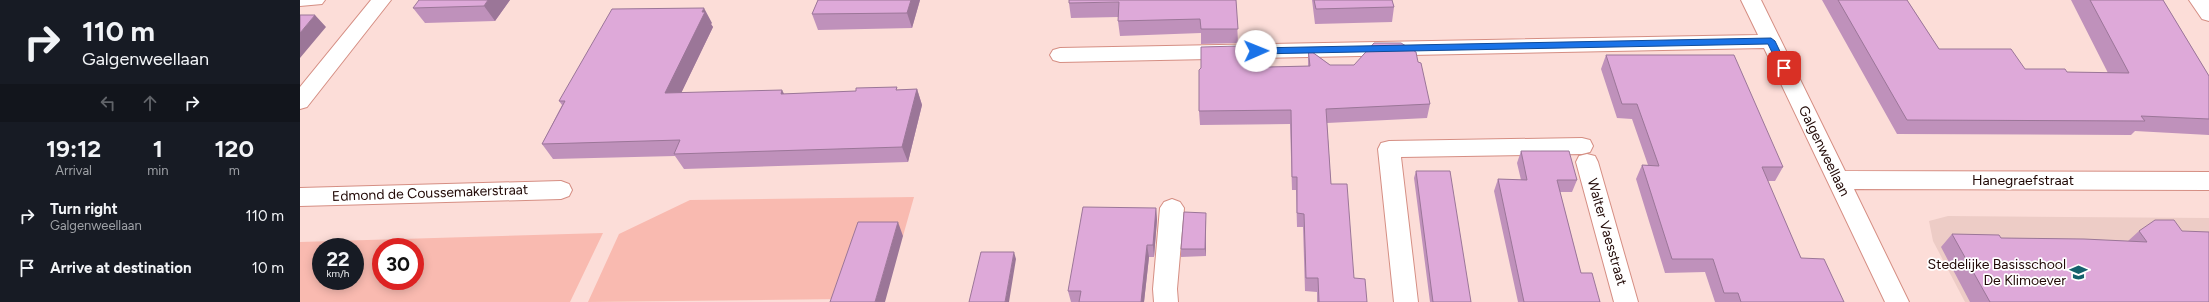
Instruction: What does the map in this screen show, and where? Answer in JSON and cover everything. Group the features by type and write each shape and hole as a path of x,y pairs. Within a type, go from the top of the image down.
{"street":[{"path":"300,0 314,0"},
{"path":"300,102 381,0"},
{"name":"Galgenweellaan","path":"1751,0 1897,302"},
{"path":"2199,0 2209,15"},
{"path":"1060,55 1771,41"},
{"name":"Walter Vaesstraat","path":"1406,302 1388,148 1585,154 1626,302"},
{"name":"Hanegraefstraat","path":"1837,180 2209,181"},
{"name":"Edmond de Coussemakerstraat","path":"300,197 561,190"},
{"path":"1166,302 1165,290 1172,208"}],"shaded area":[{"path":"914,197 903,236 843,299 588,302 619,234 690,200"},
{"name":"Stedelijke Basisschool De Klimoever","path":"1948,216 2209,218 2209,302 1965,302 1933,241 1929,221"},
{"path":"603,233 570,302 300,302 300,242 312,242 312,290 364,290 364,240 372,240 372,290 424,290 424,238"}],"building":[{"path":"419,0 488,0 484,6 413,8"},
{"path":"818,0 911,0 907,13 812,14"},
{"path":"1069,0 1236,0 1238,29 1201,29 1200,19 1118,21 1119,2 1069,3"},
{"path":"1314,0 1392,0 1394,7 1316,9"},
{"path":"1838,0 1907,0 1939,49 2011,49 2025,69 2065,69 2067,72 2129,73 2090,0 2163,0 2209,76 2209,119 2141,116 2145,121 1907,120"},
{"path":"704,8 702,12 705,12 665,93 782,90 781,94 856,91 856,88 897,87 896,90 917,89 902,147 674,154 680,140 542,144 565,101 559,101 612,9"},
{"path":"300,15 315,15 300,33"},
{"path":"1374,43 1401,43 1416,52 1418,62 1421,63 1430,104 1326,109 1331,184 1347,184 1354,278 1365,279 1367,302 1319,302 1318,278 1306,278 1304,214 1297,213 1297,177 1292,177 1291,110 1199,111 1199,70 1201,68 1201,47 1239,46 1268,67 1310,66 1308,49 1330,65 1354,65"},
{"path":"1606,55 1734,55 1783,167 1762,167 1801,258 1824,259 1844,302 1741,302 1738,293 1724,293 1713,259 1672,259 1642,165 1659,166 1637,104 1622,104"},
{"path":"1521,151 1569,151 1577,180 1557,180 1581,273 1592,273 1600,302 1524,302 1498,179 1527,180"},
{"path":"1416,171 1450,171 1471,302 1433,302"},
{"path":"1083,207 1156,208 1153,245 1147,245 1141,302 1079,302 1081,291 1068,291"},
{"path":"1184,212 1206,213 1205,249 1181,249"},
{"name":"Stedelijke Basisschool De Klimoever","path":"2155,220 2174,220 2182,231 2209,232 2209,302 1990,302 1952,234 1999,235 2001,238 2084,239 2147,242 2139,231"},
{"path":"858,222 898,222 875,302 830,302"},
{"path":"981,252 1014,252 1005,302 969,302"}],"place":[{"name":"Stedelijke Basisschool De Klimoever","path":"2079,272"}],"route":[{"path":"1256,51 1771,41 1784,68"}]}
